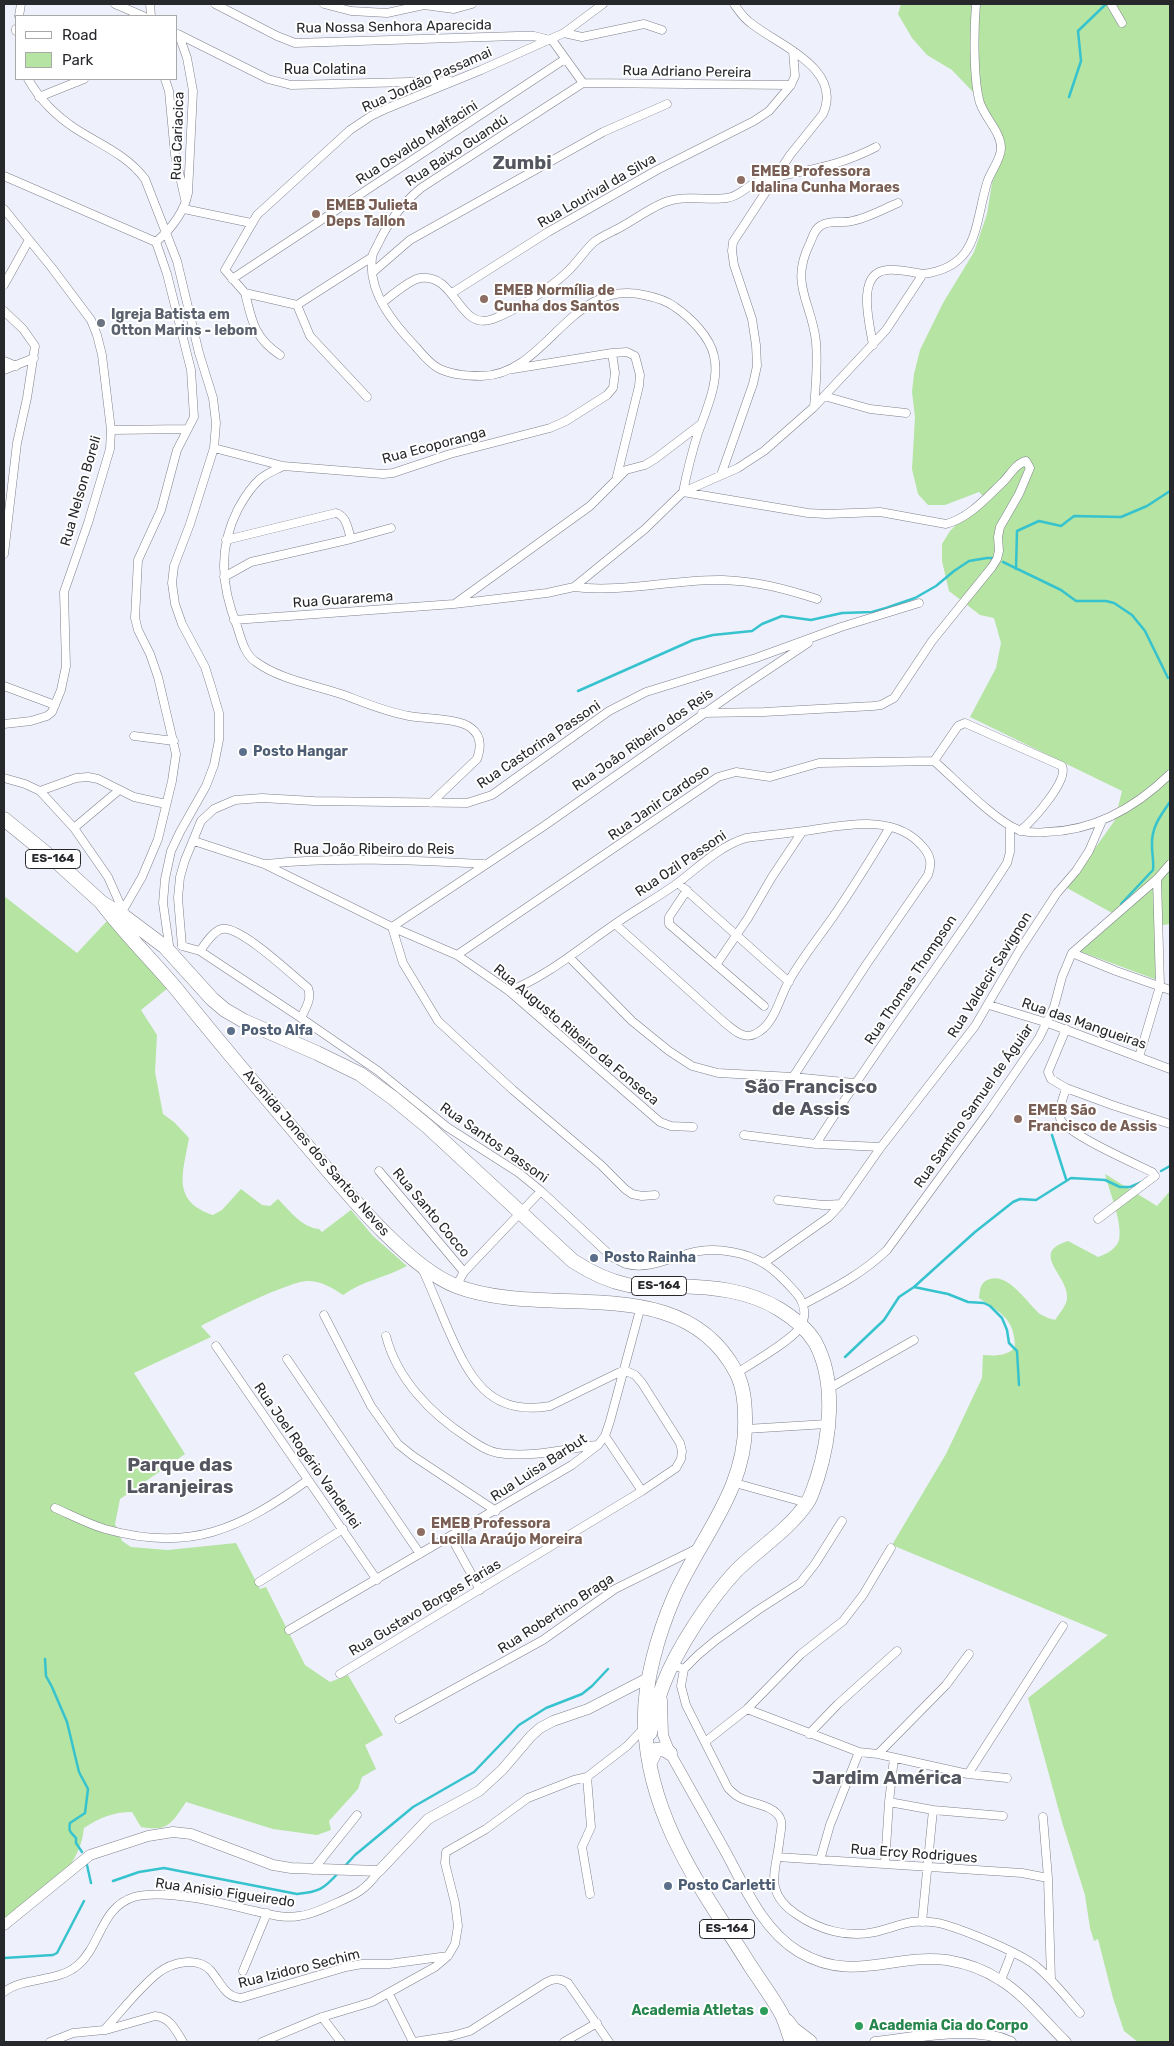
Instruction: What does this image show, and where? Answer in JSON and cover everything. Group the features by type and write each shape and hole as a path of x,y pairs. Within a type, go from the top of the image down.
{"highway":[{"name":"ES-164","path":"4,819 58,863 100,902 124,914 153,937 176,951 212,998 226,1010 261,1029 360,1074 393,1098 447,1144 573,1261 594,1274 628,1285 731,1290 754,1296 779,1309 801,1326 814,1342 826,1374 828,1389 827,1424 825,1449 807,1503 777,1536 737,1571 721,1589 678,1667 662,1687 647,1745"},
{"name":"Avenida Jones dos Santos Neves","path":"100,902 121,929 154,962 342,1188 390,1238 420,1263 456,1286 493,1296 641,1306 672,1315 688,1322 706,1334 720,1349 737,1373 742,1390 746,1429 742,1460 736,1483 675,1595 663,1624 648,1678 645,1727 654,1786 674,1842 696,1881 782,2015 792,2042"},
{"path":"138,947 146,938 153,937"},
{"path":"655,1657 655,1716"},
{"path":"650,1762 654,1752 658,1749 664,1749 670,1753"},
{"name":"ES-164","path":"782,2015 793,2029 810,2042"}],"street":[{"path":"115,4 141,15"},
{"name":"Rua Nossa Senhora Aparecida","path":"214,4 277,36 295,43 517,36 534,36 552,40"},
{"path":"324,4 352,11 387,13 424,5 454,9 472,4"},
{"name":"Rua Jordão Passamai","path":"232,279 225,270 250,223 268,204 350,130 371,116 552,40 603,4"},
{"path":"721,475 751,390 757,366 752,319 734,265 733,242 773,179 823,114 828,103 827,91 815,68 750,23 734,4"},
{"path":"873,346 867,297 870,281 874,276 886,270 923,274 940,271 951,266 959,259 977,227 987,181 1001,149 998,138 984,113 978,91 976,4"},
{"path":"1111,4 1122,23"},
{"path":"564,33 582,37 644,24 662,30"},
{"name":"Rua Cariacica","path":"178,34 180,49 193,91 185,206"},
{"name":"Rua Colatina","path":"178,34 268,79 291,85 454,81"},
{"path":"552,40 583,83"},
{"path":"791,85 795,76 792,51"},
{"name":"Rua Osvaldo Malfacini","path":"232,279 565,60"},
{"path":"29,80 38,96 65,121 124,157 137,168 145,179 177,261 199,353 213,398 216,423 214,448 190,524 174,566 172,583 175,604 182,624 205,667 212,686 219,713 219,740 214,765 206,786 171,850 165,879 163,903 176,951"},
{"path":"38,96 81,80"},
{"path":"156,242 167,232 185,206 175,155 169,91 164,80"},
{"name":"Rua Adriano Pereira","path":"583,83 791,85"},
{"name":"Rua Baixo Guandú","path":"372,257 391,220 409,198 583,83"},
{"name":"Rua Lourival da Silva","path":"452,293 548,232 657,170 754,121 769,111 791,85"},
{"path":"373,272 410,240 609,128 666,104"},
{"path":"382,303 419,278 430,279 442,283 474,320 492,320 550,286 566,273 597,240 664,202 683,199 730,198 740,194 758,181 840,163 876,147"},
{"path":"4,176 156,242 167,274 191,370 194,417 187,429 172,467 161,510 138,560 135,600 135,618 138,630 158,676 174,741 175,763 158,839 150,862 124,914"},
{"path":"814,407 817,353 816,339 802,286 800,270 804,255 817,228 821,225 831,221 845,222 856,220 898,203"},
{"path":"185,206 250,223"},
{"name":"Rua Nelson Boreli","path":"4,209 83,308 98,335 111,430 110,449 88,523 64,592 66,666 61,690 52,712 47,716 31,721 4,724"},
{"path":"4,285 29,240"},
{"path":"245,293 297,304 372,257 376,290 382,303 397,328 436,367 456,374 483,376 511,369 612,353 632,353 638,364 639,386 617,476"},
{"path":"574,586 645,529 683,492 738,468 764,451 814,407 873,346 886,330 923,274"},
{"path":"232,279 245,293 254,326 260,338 267,346 280,355"},
{"path":"511,369 531,354 570,318 587,305 602,297 633,292 672,304 687,315 710,344 716,369 710,400 683,492"},
{"path":"297,304 310,336 367,397"},
{"path":"4,311 31,338 35,346 27,398 17,443 4,554"},
{"name":"Rua Ecoporanga","path":"214,448 283,466 389,474 450,454 550,428 582,412 606,396 613,388 615,373 612,353"},
{"path":"4,370 34,358"},
{"path":"4,361 16,366"},
{"path":"824,396 870,409 906,413"},
{"path":"454,604 590,506 617,476 629,468 645,465 655,459 702,423"},
{"path":"111,430 187,429"},
{"path":"683,492 808,513 880,512 946,524 954,522 970,512 1020,463 1026,461 1030,468 1019,494 1000,527 997,559 932,641 900,691 888,703 873,706 702,714"},
{"path":"283,466 261,478 251,489 230,525 226,540 224,577 234,620 248,655 268,670 375,707 407,716 459,723 470,727 476,733 480,742 478,759 431,803"},
{"path":"226,540 336,514 340,514 345,519 351,540"},
{"path":"224,577 251,562 351,540 391,528"},
{"path":"574,586 597,589 721,580 745,581 768,585 817,599"},
{"name":"Rua Guararema","path":"234,620 454,604 547,593 574,586"},
{"name":"Rua Castorina Passoni","path":"176,951 180,877 185,860 201,821 207,814 235,800 262,798 467,804 492,795 630,699 919,603"},
{"name":"Rua João Ribeiro dos Reis","path":"392,926 483,864 544,826 702,714 818,637"},
{"path":"4,686 55,706"},
{"path":"1020,831 1039,814 1063,776 1062,766 965,723 958,726 934,761 1010,826 1020,831 1033,833 1056,832 1102,821 1142,799 1170,774"},
{"path":"134,736 174,741"},
{"name":"Rua Janir Cardoso","path":"457,956 718,776 736,772 770,777 819,763 934,761"},
{"path":"40,792 76,778 88,777 134,797 166,804"},
{"path":"4,778 25,784 40,792 74,828 108,877 124,914"},
{"path":"74,828 118,791"},
{"name":"Rua Valdecir Savignon","path":"764,1263 829,1217 841,1204 881,1147 964,1042 989,1005 1019,951 1057,893 1076,871 1102,821"},
{"name":"Rua Ozil Passoni","path":"509,991 522,986 569,957 678,883 730,843 746,838 856,824 875,824 908,833 917,839 927,851 931,867 928,875 866,965 793,1077"},
{"name":"Rua Thomas Thompson","path":"816,1144 854,1083 891,1034 1007,863 1010,852 1010,826"},
{"path":"615,924 724,1023 745,1036 756,1034 767,1024 781,1002 788,982 844,900 890,827"},
{"path":"716,964 802,832"},
{"name":"Rua Augusto Ribeiro da Fonseca","path":"194,840 264,864 457,956 509,991 660,1122 670,1126 693,1127"},
{"name":"Rua João Ribeiro do Reis","path":"264,864 323,860 409,860 483,864"},
{"name":"Rua Santino Samuel de Águiar","path":"804,1304 847,1282 870,1266 887,1250 1017,1071 1048,1022 1062,977 1072,953 1157,879 1170,864"},
{"path":"1139,1057 1160,986 1157,879"},
{"path":"678,883 788,982"},
{"path":"687,890 669,917 670,924 764,1006"},
{"path":"392,926 403,963 438,1021 513,1090 602,1165 624,1189 642,1196 655,1195"},
{"path":"200,951 215,932 221,929 247,937 308,988 310,994 309,1001 301,1018"},
{"name":"Rua Santos Passoni","path":"176,951 200,951 378,1071 447,1127 519,1173 612,1257 626,1264 649,1264 699,1251 712,1250 749,1257 764,1263 786,1282 804,1304"},
{"path":"1072,953 1170,990"},
{"path":"569,957 632,1021 669,1051 692,1066 718,1073 793,1077 854,1083"},
{"name":"Rua das Mangueiras","path":"989,1005 1048,1022 1170,1069"},
{"path":"1066,1029 1048,1072 1051,1079 1066,1088 1170,1124"},
{"path":"1066,1088 1059,1116 1066,1128 1152,1172 1154,1178 1098,1219"},
{"path":"744,1135 816,1144 881,1147"},
{"name":"Rua Santo Cocco","path":"379,1171 464,1272"},
{"path":"456,1286 464,1272 541,1191"},
{"path":"778,1200 823,1205 841,1204"},
{"path":"420,1263 470,1375 488,1394 506,1404 522,1408 550,1406 624,1370"},
{"path":"737,1373 783,1343 801,1326 804,1304"},
{"name":"Rua Luisa Barbut","path":"289,1630 496,1511 572,1465 598,1445 605,1436 641,1306"},
{"path":"324,1315 371,1406 398,1444 496,1511"},
{"path":"386,1336 394,1361 428,1406 448,1425 486,1449 512,1454 598,1445"},
{"path":"828,1389 914,1340"},
{"name":"Rua Joel Rogério Vanderlei","path":"216,1346 377,1580"},
{"path":"287,1359 420,1554"},
{"name":"Rua Gustavo Borges Farias","path":"340,1674 642,1491 676,1468 682,1459 680,1443 642,1383 635,1375 624,1370"},
{"path":"746,1429 827,1424"},
{"path":"605,1436 642,1491"},
{"path":"55,1508 104,1528 146,1536 176,1539 205,1535 235,1525 280,1500 308,1480"},
{"path":"736,1483 807,1503"},
{"path":"842,1521 815,1564 800,1583 758,1610 678,1667 686,1705 728,1788 738,1796 775,1812 780,1817 782,1823 772,1880 775,1891 782,1902 796,1914 813,1924 840,1934 854,1935 912,1922 922,1922 945,1925 1012,1952 1026,1959 1051,1980 1080,2014"},
{"path":"258,1582 343,1529"},
{"path":"450,1537 480,1590"},
{"name":"Rua Robertino Braga","path":"399,1719 543,1640 616,1589 702,1546"},
{"path":"704,1742 747,1709 801,1654 854,1610 891,1548"},
{"path":"968,1774 1063,1626"},
{"path":"809,1734 838,1704 897,1651"},
{"path":"878,1754 946,1686 969,1654"},
{"path":"4,1924 90,1855 148,1836 173,1832 191,1834 272,1865 313,1870 379,1871 428,1819 479,1791 502,1770 540,1728 553,1721 588,1709 648,1678"},
{"path":"662,1687 663,1735"},
{"path":"747,1709 859,1752 878,1754 968,1774 1007,1778"},
{"path":"655,1716 670,1753 756,1908 777,1934 798,1951 818,1962 839,1967 863,1967 925,1960 946,1960 980,1970 1001,1980 1021,1997 1066,2042"},
{"path":"262,2042 274,2040 322,2017 372,2002 435,1967 448,1956 455,1944 458,1926 455,1903 445,1863 446,1852 486,1829 528,1798 574,1780 587,1777 627,1746 645,1727"},
{"path":"820,1860 830,1825 859,1752"},
{"path":"885,1864 888,1802 894,1758"},
{"path":"587,1777 591,1827 582,1847 590,1894"},
{"path":"888,1802 933,1810 1003,1816"},
{"path":"922,1922 929,1867 933,1810"},
{"path":"313,1870 357,1816"},
{"path":"1044,1817 1051,1980"},
{"name":"Rua Ercy Rodrigues","path":"777,1856 1022,1873 1048,1878"},
{"name":"Rua Anisio Figueiredo","path":"4,1992 14,1986 73,1970 88,1952 110,1913 121,1903 134,1897 153,1894 181,1897 288,1917 300,1916 319,1910 364,1890 379,1871"},
{"path":"243,1971 267,1913"},
{"path":"1001,1980 1012,1952"},
{"name":"Rua Izidoro Sechim","path":"104,2030 158,1974 180,1963 189,1962 204,1966 209,1969 232,1998 242,1998 346,1967 362,1964 389,1964 448,1956"},
{"path":"389,1994 413,2042 470,2031 553,1979 560,1979 568,1983 610,2042"},
{"path":"50,2042 72,2033 104,2030 155,2016 161,2016 170,2024 184,2042"},
{"path":"322,2017 340,2042"},
{"path":"564,2042 597,2023"},
{"path":"875,2042 970,2033 993,2035 1011,2042"}],"green space":[{"path":"901,4 1170,4 1170,924 1157,926 1160,981 1079,951 1114,914 1067,888 1115,820 1122,791 970,717 996,668 1001,643 994,618 980,615 949,591 942,561 942,544 950,531 984,497 979,492 945,505 928,505 918,494 912,469 915,417 912,392 920,350 943,303 974,252 987,214 992,183 1005,148 982,113 973,92 952,70 927,55 912,38 898,14"},
{"path":"4,896 77,953 107,921 168,988 141,1010 157,1035 155,1072 163,1114 174,1122 189,1138 184,1163 183,1184 185,1194 191,1202 213,1215 222,1210 241,1189 262,1205 270,1206 278,1199 301,1222 322,1232 351,1210 373,1236 407,1266 358,1286 343,1295 327,1285 313,1281 286,1287 254,1300 201,1326 211,1337 134,1373 185,1454 120,1499 115,1524 122,1541 131,1547 168,1550 236,1543 260,1589 266,1587 305,1665 330,1682 348,1675 383,1735 365,1745 376,1769 362,1777 358,1789 329,1821 331,1830 317,1835 273,1829 186,1802 173,1820 163,1827 157,1828 141,1827 132,1812 112,1814 84,1828 81,1844 74,1859 65,1871 43,1893 4,1921"},
{"path":"1105,1174 1157,1206 1170,1191 1170,2042 1138,2042 1124,2031 1113,1998 1098,1939 1094,1941 1090,1928 1085,1895 1062,1822 1028,1698 1108,1635 892,1545 946,1454 982,1378 983,1355 1000,1355 1008,1353 1015,1348 1009,1323 1000,1313 979,1298 982,1284 990,1279 1004,1280 1017,1290 1040,1314 1055,1320 1067,1299 1063,1282 1051,1259 1051,1252 1057,1246 1068,1241 1098,1257 1111,1251 1119,1240 1119,1225"}],"waterway":[{"path":"1069,97 1081,61 1078,31 1106,4"},
{"path":"1016,569 1017,531 1039,521 1061,526 1074,516 1121,517 1147,506 1170,491"},
{"path":"578,691 693,640 713,635 752,631 762,624 782,616 811,620 842,613 872,612 886,608 915,598 936,586 969,561 995,558"},
{"path":"1003,562 1061,590 1076,601 1106,601 1114,603 1132,615 1145,631 1168,678"},
{"path":"1121,904 1153,870 1153,833 1160,817 1170,802"},
{"path":"1052,1135 1066,1179"},
{"path":"1161,1171 1170,1166"},
{"path":"845,1357 884,1320 899,1297 914,1287 975,1232 1013,1202 1020,1199 1036,1200 1071,1178 1105,1180 1120,1187 1130,1187 1142,1182"},
{"path":"914,1287 990,1306 1002,1318 1007,1330 1009,1343 1017,1351 1019,1385"},
{"path":"45,1659 46,1676 67,1722 79,1772 88,1789 85,1813 70,1823 69,1826 70,1832 76,1838 76,1843 82,1852"},
{"path":"344,1867 355,1855 413,1807 474,1772 519,1725 546,1708 582,1694 608,1669"},
{"path":"87,1865 91,1883"},
{"path":"113,1881 139,1872 164,1868 297,1894 321,1889 339,1872"},
{"path":"4,1958 53,1955 57,1953 84,1901"}],"place":[{"name":"EMEB Professora Idalina Cunha Moraes","path":"741,180"},
{"name":"EMEB Julieta Deps Tallon","path":"316,214"},
{"name":"EMEB Normília de Cunha dos Santos","path":"484,299"},
{"name":"Igreja Batista em Otton Marins - Iebom","path":"101,323"},
{"name":"Posto Hangar","path":"243,752"},
{"name":"Posto Alfa","path":"231,1031"},
{"name":"EMEB São Francisco de Assis","path":"1018,1119"},
{"name":"Posto Rainha","path":"594,1258"},
{"name":"EMEB Professora Lucilla Araújo Moreira","path":"421,1532"},
{"name":"Posto Carletti","path":"668,1886"},
{"name":"Academia Atletas","path":"764,2011"},
{"name":"Academia Cia do Corpo","path":"859,2026"}],"district":[{"name":"Zumbi","path":"522,164"},
{"name":"São Francisco de Assis","path":"811,1099"},
{"name":"Parque das Laranjeiras","path":"180,1477"},
{"name":"Jardim América","path":"887,1779"}]}
